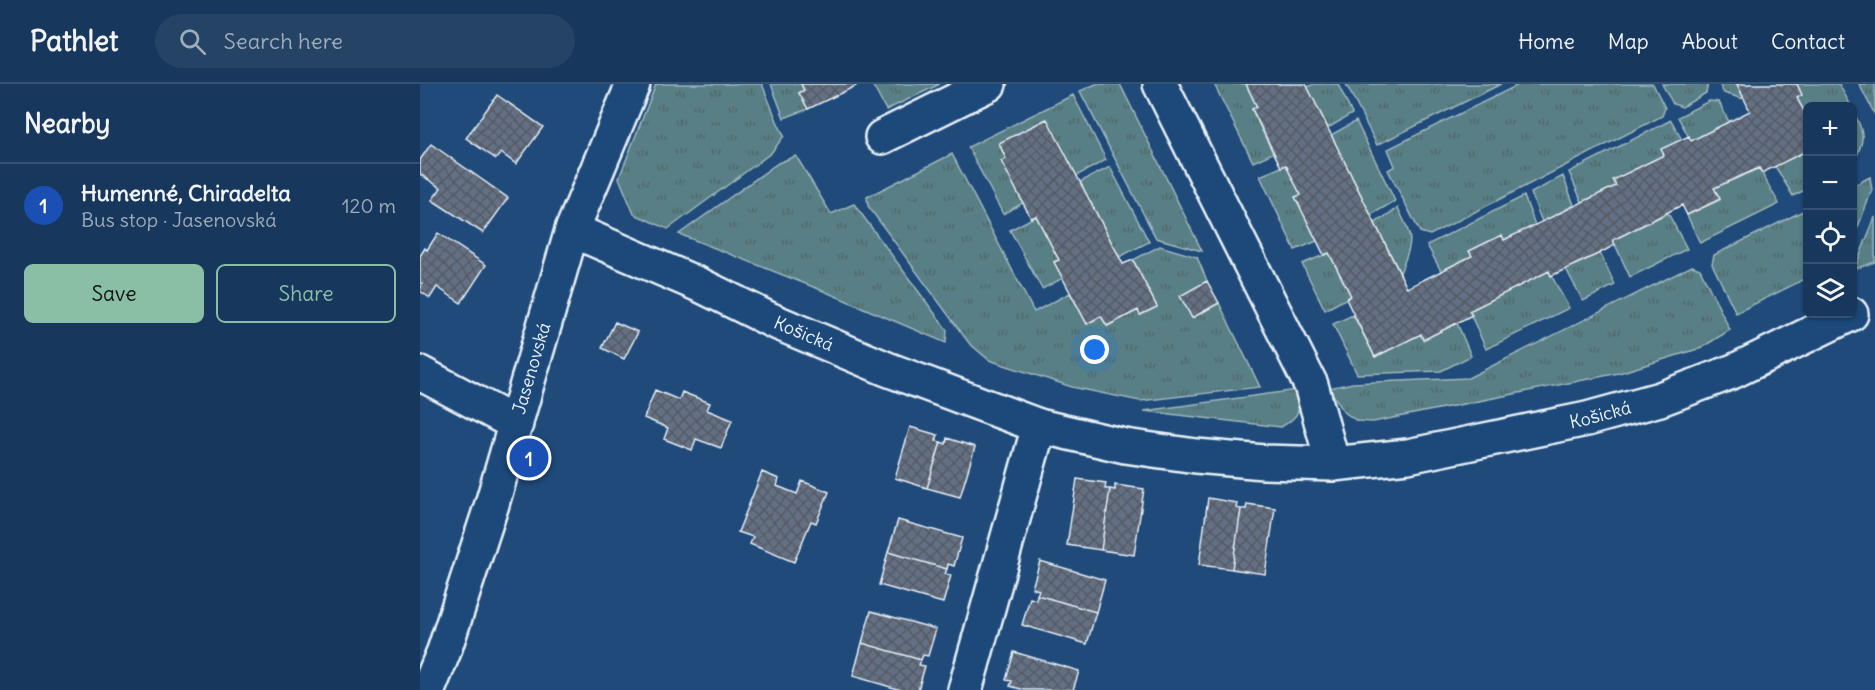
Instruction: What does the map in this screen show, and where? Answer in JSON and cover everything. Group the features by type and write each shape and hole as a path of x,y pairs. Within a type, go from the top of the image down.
{"street":[{"name":"Jasenovská","path":"428,690 444,651 478,548 572,230 633,84"},
{"path":"882,137 988,84"},
{"path":"1160,84 1311,385 1333,464"},
{"name":"Košická","path":"572,230 702,286 781,325 887,369 1039,426 1125,446 1196,456 1264,462 1333,464 1408,456 1587,419 1660,399 1734,371 1842,318"},
{"name":"Košická","path":"1857,311 1875,302"},
{"path":"420,373 516,424"},
{"path":"965,690 1039,426"}],"green space":[{"path":"656,84 762,84 784,136 771,153 668,229 634,214 619,178"},
{"path":"771,84 801,84 804,90 799,93 808,109 784,118"},
{"path":"872,84 940,84 886,110"},
{"path":"1096,84 1120,84 1202,251 1156,238 1080,91"},
{"path":"1214,84 1246,84 1257,107 1252,110 1273,153 1253,162"},
{"path":"1314,84 1338,84 1352,114 1328,128 1307,87"},
{"path":"1346,84 1501,84 1377,145"},
{"path":"1520,84 1653,84 1665,108 1662,116 1430,235 1420,232 1388,170 1395,166 1388,149"},
{"path":"1662,84 1708,84 1706,93 1682,107 1673,104"},
{"path":"1719,84 1737,84 1744,99 1724,93"},
{"path":"1797,84 1839,84 1849,102 1803,102 1803,111 1797,98"},
{"path":"1859,84 1875,84 1875,115"},
{"path":"1073,95 1106,160 1076,176 1046,119 999,143 1006,159 1002,161 1023,203 1003,214 968,147"},
{"path":"1709,101 1719,102 1729,122 1691,141 1678,117"},
{"path":"1671,120 1682,140 1664,155 1613,180 1616,186 1582,202 1569,172"},
{"path":"1857,120 1862,136 1857,154"},
{"path":"1356,121 1395,201 1371,215 1331,135"},
{"path":"1803,152 1803,191 1793,196 1775,166"},
{"path":"952,154 1034,312 1070,293 1087,324 1101,316 1108,326 1138,310 1141,315 1157,307 1133,260 1160,246 1197,257 1207,281 1181,297 1192,318 1219,303 1260,387 1140,401 1072,387 989,360 969,343 868,206 867,197"},
{"path":"796,156 831,214 854,204 947,330 946,343 826,292 679,234 778,163"},
{"path":"1286,165 1301,195 1296,198 1317,241 1295,250 1260,176"},
{"path":"1110,167 1149,242 1119,257 1080,182"},
{"path":"1759,168 1779,204 1700,243 1687,215 1720,200 1714,188"},
{"path":"1563,176 1574,205 1542,222 1531,193"},
{"path":"1870,177 1872,190 1857,229 1857,210 1857,184"},
{"path":"1524,196 1535,225 1504,240 1501,235 1470,251 1472,256 1441,271 1427,245"},
{"path":"1398,208 1410,240 1400,273 1375,223"},
{"path":"1803,211 1803,280 1736,313 1712,264 1714,255"},
{"path":"1668,213 1687,249 1630,277 1613,240"},
{"path":"1036,216 1059,260 1054,262 1063,278 1042,289 1010,230"},
{"path":"1875,217 1875,262 1857,268"},
{"path":"1329,253 1351,296 1325,310 1302,264"},
{"path":"1600,253 1615,285 1583,301 1566,269"},
{"path":"1692,266 1700,269 1730,330 1701,348 1619,373 1373,422 1357,421 1344,412 1329,388 1353,383 1468,378"},
{"path":"1549,271 1569,308 1486,349 1469,311"},
{"path":"1353,315 1375,357 1421,334 1424,339 1457,323 1471,356 1441,371 1357,374 1333,324"},
{"path":"1297,390 1298,412 1292,420 1281,427 1144,411"}],"building":[{"path":"801,84 855,84 856,86 808,109 799,93 804,90"},
{"path":"1246,84 1306,84 1407,288 1472,256 1469,251 1502,235 1504,240 1616,186 1613,180 1664,155 1661,149 1689,136 1691,141 1750,111 1737,84 1797,84 1802,95 1797,98 1803,109 1803,152 1762,173 1759,168 1714,188 1720,199 1687,215 1682,205 1613,240 1615,245 1600,253 1551,276 1549,271 1469,311 1472,315 1423,340 1421,334 1375,357 1346,299 1351,296 1329,253 1324,255 1295,197 1301,195 1286,165 1281,167 1252,109 1257,107"},
{"path":"497,95 543,127 516,164 501,153 496,159 466,138"},
{"path":"1047,119 1123,264 1133,260 1157,307 1140,315 1138,310 1107,326 1101,316 1087,324 1054,262 1059,260 1036,216 1031,218 1001,161 1006,159 999,143"},
{"path":"431,144 508,198 483,233 432,200 441,188 420,174 420,160"},
{"path":"438,233 486,265 461,303 437,287 430,298 420,291 422,284 420,283 420,256 425,248 427,250"},
{"path":"1207,281 1219,303 1192,318 1180,296"},
{"path":"615,322 638,332 624,359 602,348"},
{"path":"655,390 679,400 682,392 710,403 707,410 732,420 721,448 696,439 692,450 664,439 668,428 644,418"},
{"path":"910,427 938,435 936,441 941,442 927,488 895,478"},
{"path":"947,438 975,447 960,497 927,488 941,442 946,444"},
{"path":"762,472 779,479 777,486 797,494 802,481 829,492 816,523 811,521 794,562 750,544 753,537 738,532"},
{"path":"1077,479 1106,483 1105,489 1110,489 1101,550 1067,545"},
{"path":"1115,485 1144,489 1134,555 1101,550 1110,489 1115,490"},
{"path":"1208,498 1237,503 1236,508 1241,509 1232,569 1199,565"},
{"path":"1247,504 1275,508 1265,574 1232,569 1241,509 1246,509"},
{"path":"898,520 962,538 954,566 948,564 947,569 888,552"},
{"path":"888,552 947,569 945,574 951,575 943,603 879,585"},
{"path":"1040,561 1105,580 1096,612 1037,595 1039,590 1032,588"},
{"path":"1037,595 1096,612 1087,644 1022,625 1030,598 1036,600"},
{"path":"871,611 936,629 928,656 923,655 921,660 862,643"},
{"path":"862,643 921,660 919,665 925,666 918,690 901,690 853,676"},
{"path":"1014,652 1079,671 1073,690 1024,690 1010,686 1012,681 1006,680"}],"place":[{"name":"Humenné, Chiradelta","path":"529,458"}]}
